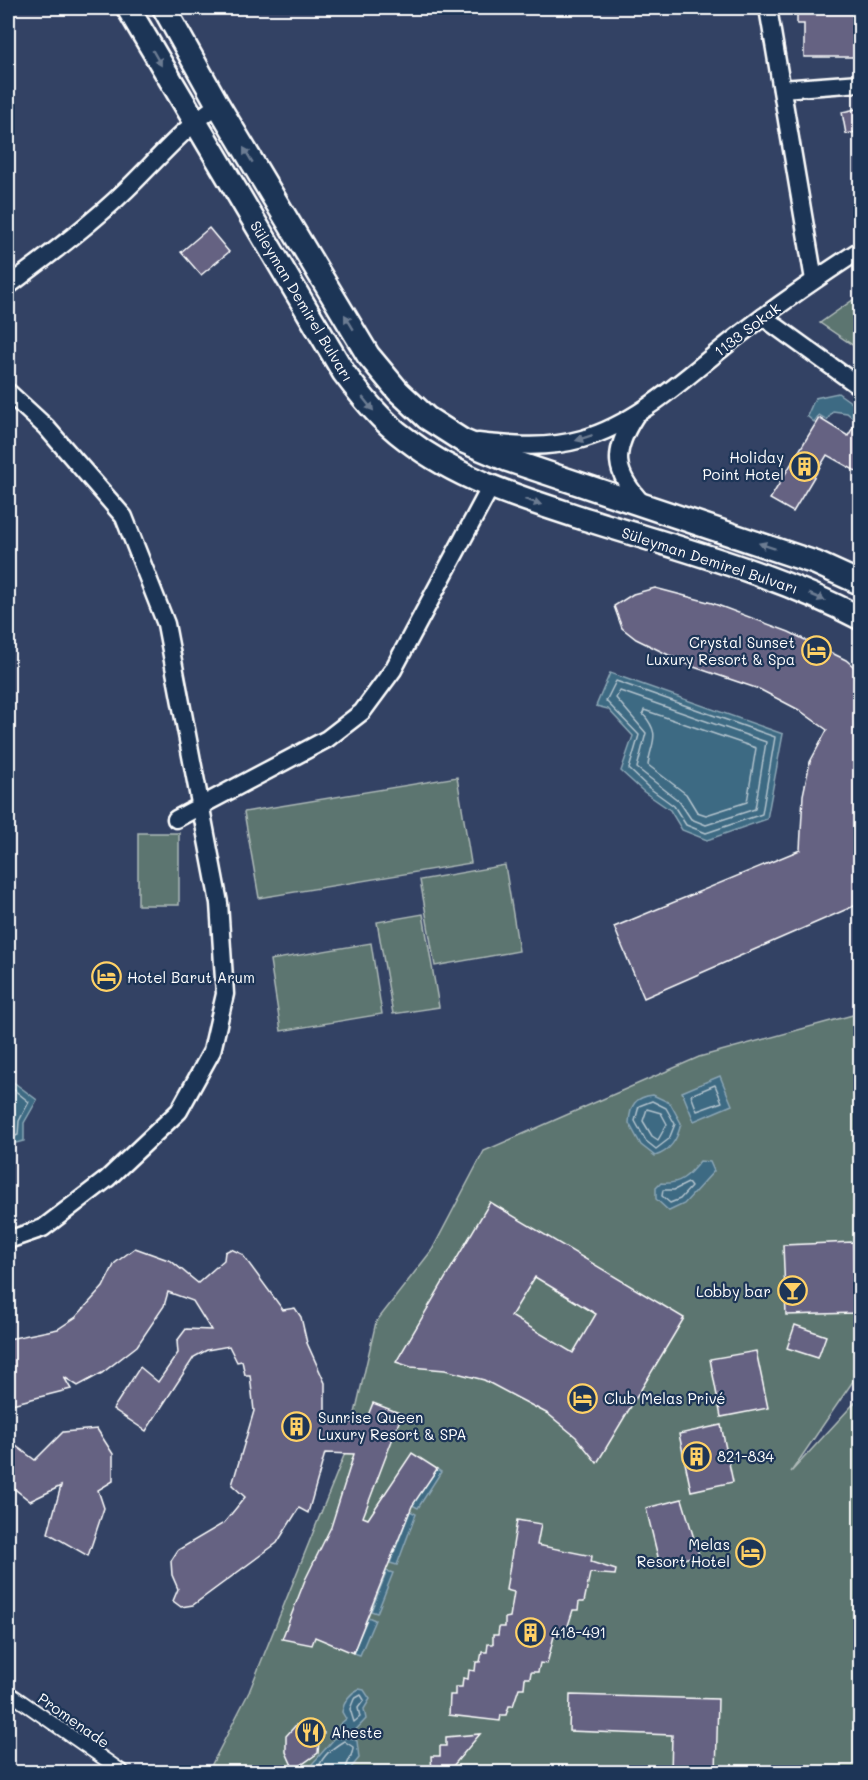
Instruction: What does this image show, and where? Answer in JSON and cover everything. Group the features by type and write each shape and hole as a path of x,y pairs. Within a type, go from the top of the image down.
{"main road":[{"name":"Süleyman Demirel Bulvarı","path":"128,8 344,373 372,410 405,439 442,464 490,488 755,574 831,603 861,618"},
{"name":"Süleyman Demirel Bulvarı","path":"164,8 218,105 368,355 398,391 427,418 463,441 508,460 816,563 861,583"}],"street":[{"path":"768,8 814,280"},
{"path":"782,89 861,83"},
{"path":"8,286 64,244 125,191 193,121 218,105"},
{"name":"1133 Sokak","path":"463,441 537,447 562,444 610,429 637,412 814,280 861,249"},
{"path":"763,317 861,387"},
{"path":"8,392 46,427 124,517 166,624 199,809 219,903 225,994 212,1051 179,1111 107,1179 43,1228 8,1240"},
{"path":"637,412 622,436 618,457 621,476 644,506"},
{"path":"176,819 199,809 327,739 362,712 393,670 490,488"},
{"name":"Promenade","path":"8,1692 123,1773"}],"green space":[{"path":"860,295 860,350 820,323"},
{"path":"457,777 471,863 259,898 244,812"},
{"path":"138,833 179,833 179,905 138,905"},
{"path":"505,865 519,951 435,966 420,880"},
{"path":"423,914 439,1007 393,1014 377,922"},
{"path":"371,943 382,1014 281,1031 270,960"},
{"name":"Club Melas Privé","path":"860,1013 860,1371 791,1472 860,1397 860,1772 208,1772 249,1692 347,1448 376,1322 432,1250 484,1151 699,1057"}],"water":[{"path":"838,393 859,408 853,418 847,413 833,411 827,420 819,415 814,422 807,416 815,398"},
{"path":"610,673 783,734 767,819 707,840 682,830 670,810 644,792 621,771 633,736 608,709 596,706"},
{"path":"720,1076 732,1105 694,1121 682,1092"},
{"path":"8,1078 37,1100 24,1123 24,1141 8,1145"},
{"path":"653,1095 670,1103 681,1123 672,1144 655,1156 641,1145 629,1123 635,1103"},
{"path":"700,1161 710,1162 714,1171 684,1204 669,1211 656,1199 656,1188 661,1183 679,1181 684,1178"},
{"path":"437,1469 441,1472 418,1508 412,1505"},
{"path":"410,1511 416,1514 397,1565 390,1563"},
{"path":"387,1571 393,1573 377,1613 371,1611"},
{"path":"368,1617 375,1620 360,1655 353,1653"},
{"path":"359,1689 364,1690 370,1699 364,1709 366,1719 348,1738 338,1737 339,1725 346,1719 342,1712 344,1705 350,1695"},
{"path":"335,1738 352,1738 357,1741 359,1758 351,1768 352,1772 311,1772 312,1764"}],"building":[{"path":"797,8 861,8 861,57 804,57 804,24 797,24"},
{"path":"861,108 861,131 846,134 842,112"},
{"path":"209,228 229,252 201,275 181,252"},
{"name":"Holiday Point Hotel","path":"861,414 861,474 827,455 793,512 770,499 819,418 848,436"},
{"path":"655,588 712,603 789,632 846,660 861,673 861,903 644,998 614,927 800,850 803,795 810,762 827,730 799,710 759,689 691,666 636,639 622,628 614,606 633,594"},
{"path":"490,1202 684,1318 597,1463 576,1437 548,1414 484,1380 445,1370 411,1367 396,1362","holes":["535,1277 596,1314 573,1353 511,1316"]},
{"path":"853,1242 855,1313 786,1315 783,1245"},
{"path":"135,1248 171,1261 198,1283 224,1260 225,1252 231,1249 242,1254 283,1310 295,1308 301,1317 307,1343 325,1383 325,1421 365,1423 373,1403 402,1414 363,1517 368,1519 412,1453 437,1469 412,1506 353,1653 315,1637 312,1645 282,1639 305,1580 331,1527 354,1454 325,1453 308,1513 299,1508 277,1543 193,1605 181,1607 173,1601 178,1589 172,1575 171,1561 178,1550 224,1523 245,1497 232,1485 254,1411 250,1375 245,1375 242,1361 237,1362 229,1346 207,1350 194,1357 146,1431 113,1409 140,1367 158,1382 178,1353 177,1341 186,1329 211,1330 193,1301 168,1292 164,1306 137,1346 102,1373 78,1386 64,1377 71,1389 8,1405 8,1339 58,1329 76,1317 103,1287 115,1263"},
{"path":"795,1325 826,1336 818,1358 787,1348"},
{"path":"756,1351 768,1408 721,1417 710,1359"},
{"name":"821-834","path":"721,1425 733,1482 691,1491 679,1434"},
{"path":"97,1429 113,1454 113,1481 98,1490 104,1508 88,1556 48,1533 61,1486 30,1501 11,1486 8,1447 16,1446 35,1460 63,1432"},
{"path":"682,1499 699,1555 660,1565 646,1508"},
{"name":"418-491","path":"517,1520 541,1524 537,1545 592,1556 591,1562 616,1570 615,1575 590,1573 584,1602 579,1602 578,1610 573,1610 567,1629 562,1628 561,1636 554,1636 547,1664 540,1663 538,1672 531,1672 530,1678 525,1678 524,1688 519,1688 513,1706 509,1706 506,1715 501,1715 500,1721 449,1715 450,1695 455,1695 455,1687 462,1687 463,1678 468,1679 469,1670 475,1671 476,1662 480,1662 482,1652 487,1652 488,1644 493,1644 493,1635 498,1635 499,1627 505,1627 505,1618 510,1617 514,1592 506,1590"},
{"path":"570,1695 718,1699 716,1773 671,1773 672,1735 569,1731"},
{"path":"308,1723 324,1733 319,1739 318,1753 294,1770 286,1752 286,1736 296,1725"},
{"path":"480,1734 447,1773 432,1773 431,1756 440,1756 440,1746 446,1746 446,1737"}],"place":[{"name":"Holiday Point Hotel","path":"805,466"},
{"name":"Crystal Sunset Luxury Resort & Spa","path":"816,651"},
{"name":"Hotel Barut Arum","path":"106,977"},
{"name":"Lobby bar","path":"792,1291"},
{"name":"Club Melas Privé","path":"583,1398"},
{"name":"Sunrise Queen Luxury Resort & SPA","path":"297,1426"},
{"name":"821-834","path":"696,1456"},
{"name":"Melas Resort Hotel","path":"751,1553"},
{"name":"418-491","path":"530,1632"},
{"name":"Aheste","path":"310,1732"}]}
